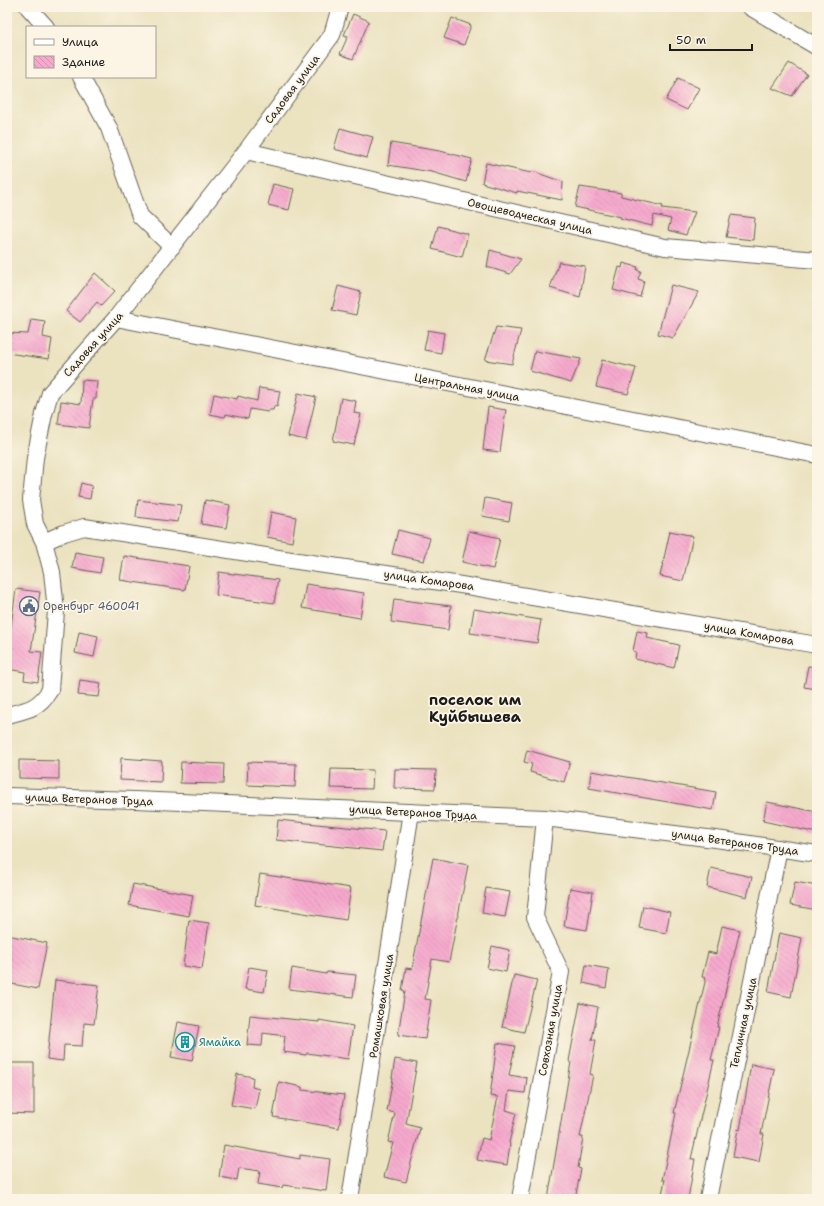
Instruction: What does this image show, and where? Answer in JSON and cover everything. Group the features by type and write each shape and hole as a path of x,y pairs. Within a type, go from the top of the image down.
{"street":[{"path":"28,7 45,26"},
{"name":"Садовая улица","path":"7,715 32,708 43,701 50,690 56,612 52,572 44,542 35,524 31,500 35,458 50,393 116,318 246,151 332,35 340,7"},
{"path":"750,7 817,47"},
{"path":"82,78 109,128 140,216 172,247"},
{"name":"Овощеводческая улица","path":"246,151 665,247 817,260"},
{"name":"Центральная улица","path":"116,318 817,456"},
{"name":"улица Комарова","path":"44,542 64,533 84,527 291,560 462,585 817,645"},
{"name":"улица Ветеранов Труда","path":"7,796 135,800 545,818 817,854"},
{"name":"Ромашковая улица","path":"350,1199 412,812"},
{"name":"Совхозная улица","path":"520,1199 561,972 535,917 545,818"},
{"name":"Тепличная улица","path":"708,1199 780,848"}],"building":[{"path":"353,14 369,21 353,59 340,54 348,36 344,35"},
{"path":"452,18 471,25 464,45 444,38"},
{"path":"789,63 807,74 792,96 772,88"},
{"path":"678,78 699,88 687,110 666,100"},
{"path":"340,128 373,137 367,158 334,149"},
{"path":"391,143 440,151 472,159 466,182 432,172 388,165"},
{"path":"486,163 531,173 532,171 563,182 562,200 517,191 517,193 482,183"},
{"path":"273,184 294,189 289,210 268,205"},
{"path":"580,187 621,193 621,196 663,206 662,208 695,212 686,235 668,230 671,219 654,215 652,226 620,218 621,217 575,207"},
{"path":"731,215 755,218 753,240 726,237"},
{"path":"438,226 468,234 462,257 432,249"},
{"path":"490,250 521,259 510,274 487,267"},
{"path":"559,262 585,266 580,297 550,288"},
{"path":"623,263 638,267 637,270 641,271 638,279 644,281 640,297 613,290 619,267 622,268"},
{"path":"95,273 115,291 101,306 97,302 80,322 66,311"},
{"path":"671,285 699,292 673,338 658,334"},
{"path":"338,286 361,292 356,315 332,310"},
{"path":"31,319 45,321 43,337 52,339 49,359 7,353 7,333 28,334"},
{"path":"496,327 521,330 512,364 485,360"},
{"path":"428,330 444,333 441,353 424,350"},
{"path":"535,351 581,359 571,383 530,371"},
{"path":"602,360 636,368 628,394 596,387"},
{"path":"82,380 97,381 96,399 93,399 89,428 58,424 61,401 81,404"},
{"path":"259,388 280,391 277,407 274,406 273,410 269,410 268,412 250,409 248,419 226,414 225,417 210,414 214,394 237,399 238,396 257,401"},
{"path":"298,393 316,397 306,440 288,436"},
{"path":"341,398 356,401 354,413 361,414 354,445 333,441"},
{"path":"488,407 506,410 500,452 483,450"},
{"path":"81,483 92,486 90,499 78,497"},
{"path":"485,498 512,503 509,521 482,516"},
{"path":"138,500 181,505 178,522 136,517"},
{"path":"205,500 230,505 226,528 201,524"},
{"path":"271,512 296,517 292,542 267,537"},
{"path":"398,530 430,538 424,561 392,554"},
{"path":"469,531 500,538 493,569 462,562"},
{"path":"670,531 693,536 683,581 660,576"},
{"path":"75,552 103,557 100,573 72,568"},
{"path":"124,556 189,566 185,590 120,580"},
{"path":"219,572 278,580 274,603 216,595"},
{"path":"306,584 364,593 360,618 302,608"},
{"path":"16,589 40,592 31,651 42,652 38,682 24,680 25,672 7,669 7,656"},
{"path":"394,599 451,606 448,630 391,622"},
{"path":"474,609 541,620 537,643 470,633"},
{"path":"637,631 648,633 647,638 679,645 674,668 635,659 636,652 633,651"},
{"path":"79,632 98,636 94,657 75,653"},
{"path":"808,666 817,667 817,689 804,687"},
{"path":"80,680 101,683 99,697 78,695"},
{"path":"527,750 570,762 564,782 530,772 532,764 524,762"},
{"path":"121,758 162,761 161,782 120,780"},
{"path":"19,760 59,761 59,779 19,778"},
{"path":"181,762 224,764 223,784 180,783"},
{"path":"248,762 296,764 295,787 247,785"},
{"path":"331,769 373,770 372,789 330,788"},
{"path":"395,769 436,770 435,789 394,788"},
{"path":"591,771 716,792 713,810 589,788"},
{"path":"767,802 817,812 817,833 763,821"},
{"path":"278,820 385,831 382,851 276,840"},
{"path":"433,858 468,865 449,962 432,959 425,999 431,1000 425,1039 398,1035 405,991 402,990 406,968 412,969"},
{"path":"711,868 752,877 747,897 707,887"},
{"path":"260,874 351,888 346,920 255,905"},
{"path":"795,882 817,886 817,910 790,905"},
{"path":"133,884 193,895 189,916 129,905"},
{"path":"486,888 510,892 505,917 482,913"},
{"path":"570,888 593,892 587,930 564,926"},
{"path":"643,906 670,912 666,933 639,928"},
{"path":"189,920 209,923 202,969 183,966"},
{"path":"722,926 740,930 717,1027 719,1027 711,1060 714,1060 691,1159 695,1159 688,1199 661,1199 665,1180 662,1180 676,1113 674,1113 706,978 702,977 708,952 716,954"},
{"path":"779,933 802,938 791,997 768,992"},
{"path":"7,935 47,943 38,989 7,983"},
{"path":"492,946 510,950 506,972 487,968"},
{"path":"586,965 609,969 606,988 583,983"},
{"path":"249,967 268,970 264,992 245,989"},
{"path":"292,968 326,974 327,972 356,975 353,997 289,989"},
{"path":"514,975 537,980 524,1032 502,1027"},
{"path":"55,980 99,985 94,1024 84,1023 82,1046 64,1045 63,1061 47,1059"},
{"path":"580,1003 598,1007 592,1040 596,1040 590,1074 593,1075 580,1137 583,1137 578,1168 581,1169 575,1199 548,1199 571,1062 569,1061"},
{"path":"250,1015 319,1022 319,1020 353,1026 348,1059 307,1053 306,1055 283,1052 285,1036 263,1033 262,1046 247,1045"},
{"name":"Ямайка","path":"178,1022 199,1026 192,1061 171,1057"},
{"path":"497,1043 515,1046 509,1075 527,1078 525,1093 509,1091 506,1110 516,1113 509,1143 507,1165 477,1160 482,1138 489,1140 498,1097 490,1096"},
{"path":"395,1059 417,1063 406,1124 420,1128 406,1182 384,1177 393,1143 388,1142 395,1113 387,1111"},
{"path":"7,1063 34,1063 34,1114 7,1113"},
{"path":"751,1064 774,1069 761,1134 764,1134 759,1162 733,1157 738,1129 740,1130"},
{"path":"237,1074 253,1077 252,1087 259,1089 255,1109 231,1105"},
{"path":"279,1082 302,1087 302,1090 344,1095 339,1128 273,1117"},
{"path":"224,1145 300,1159 300,1155 330,1159 326,1191 283,1185 282,1188 258,1184 260,1171 239,1168 237,1180 219,1177"}],"place":[{"name":"Оренбург 460041","path":"29,606"},
{"name":"Ямайка","path":"185,1042"}],"district":[{"name":"поселок им Куйбышева","path":"475,708"}]}
